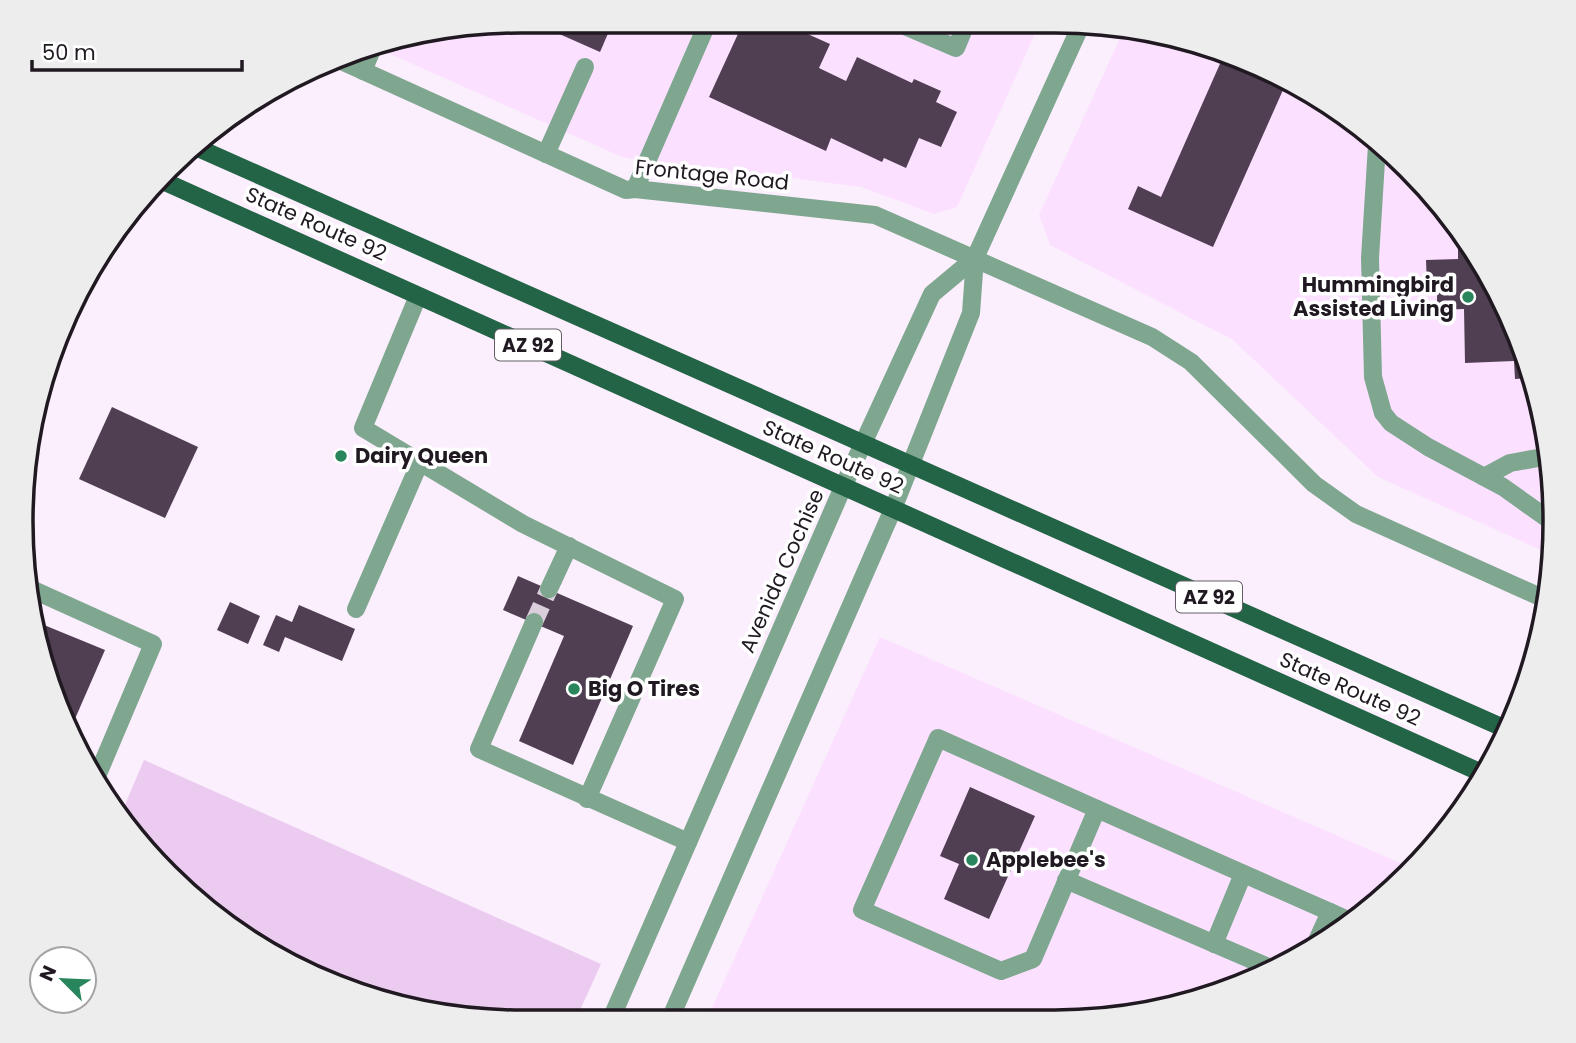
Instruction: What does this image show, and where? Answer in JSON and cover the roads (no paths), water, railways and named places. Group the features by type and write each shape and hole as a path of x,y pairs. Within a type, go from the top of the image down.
{"main road":[{"name":"State Route 92","path":"204,151 1498,725"},
{"name":"State Route 92","path":"169,184 1475,770"}],"street":[{"path":"635,189 703,33"},
{"path":"921,33 956,48 962,33"},
{"path":"674,1010 893,509 971,313 975,258 1077,34"},
{"path":"363,71 369,58"},
{"name":"Frontage Road","path":"349,65 626,190 875,215 1152,337 1191,362 1314,484 1356,514 1537,596"},
{"path":"546,154 584,67"},
{"path":"1376,154 1370,258 1373,377 1383,413 1391,423 1428,447 1503,487 1543,515"},
{"name":"Avenida Cochise","path":"615,1010 843,487 932,294 975,258"},
{"path":"418,296 363,428 523,524 676,598 587,799"},
{"path":"1484,477 1510,463 1539,458"},
{"path":"356,609 420,462"},
{"path":"549,589 569,546"},
{"path":"38,592 153,644 100,768"},
{"path":"534,622 479,749 688,842"},
{"path":"1097,809 1033,959 1001,971 862,910 939,738 1341,917"},
{"path":"1214,944 1243,874"},
{"path":"1066,880 1260,964"},
{"path":"1322,930 1330,912"}],"tunnel":[{"path":"534,622 549,589"}],"place":[{"name":"Hummingbird Assisted Living","path":"1468,297"},
{"name":"Dairy Queen","path":"341,456"},
{"name":"Big O Tires","path":"574,689"},
{"name":"Applebee's","path":"972,860"}]}
